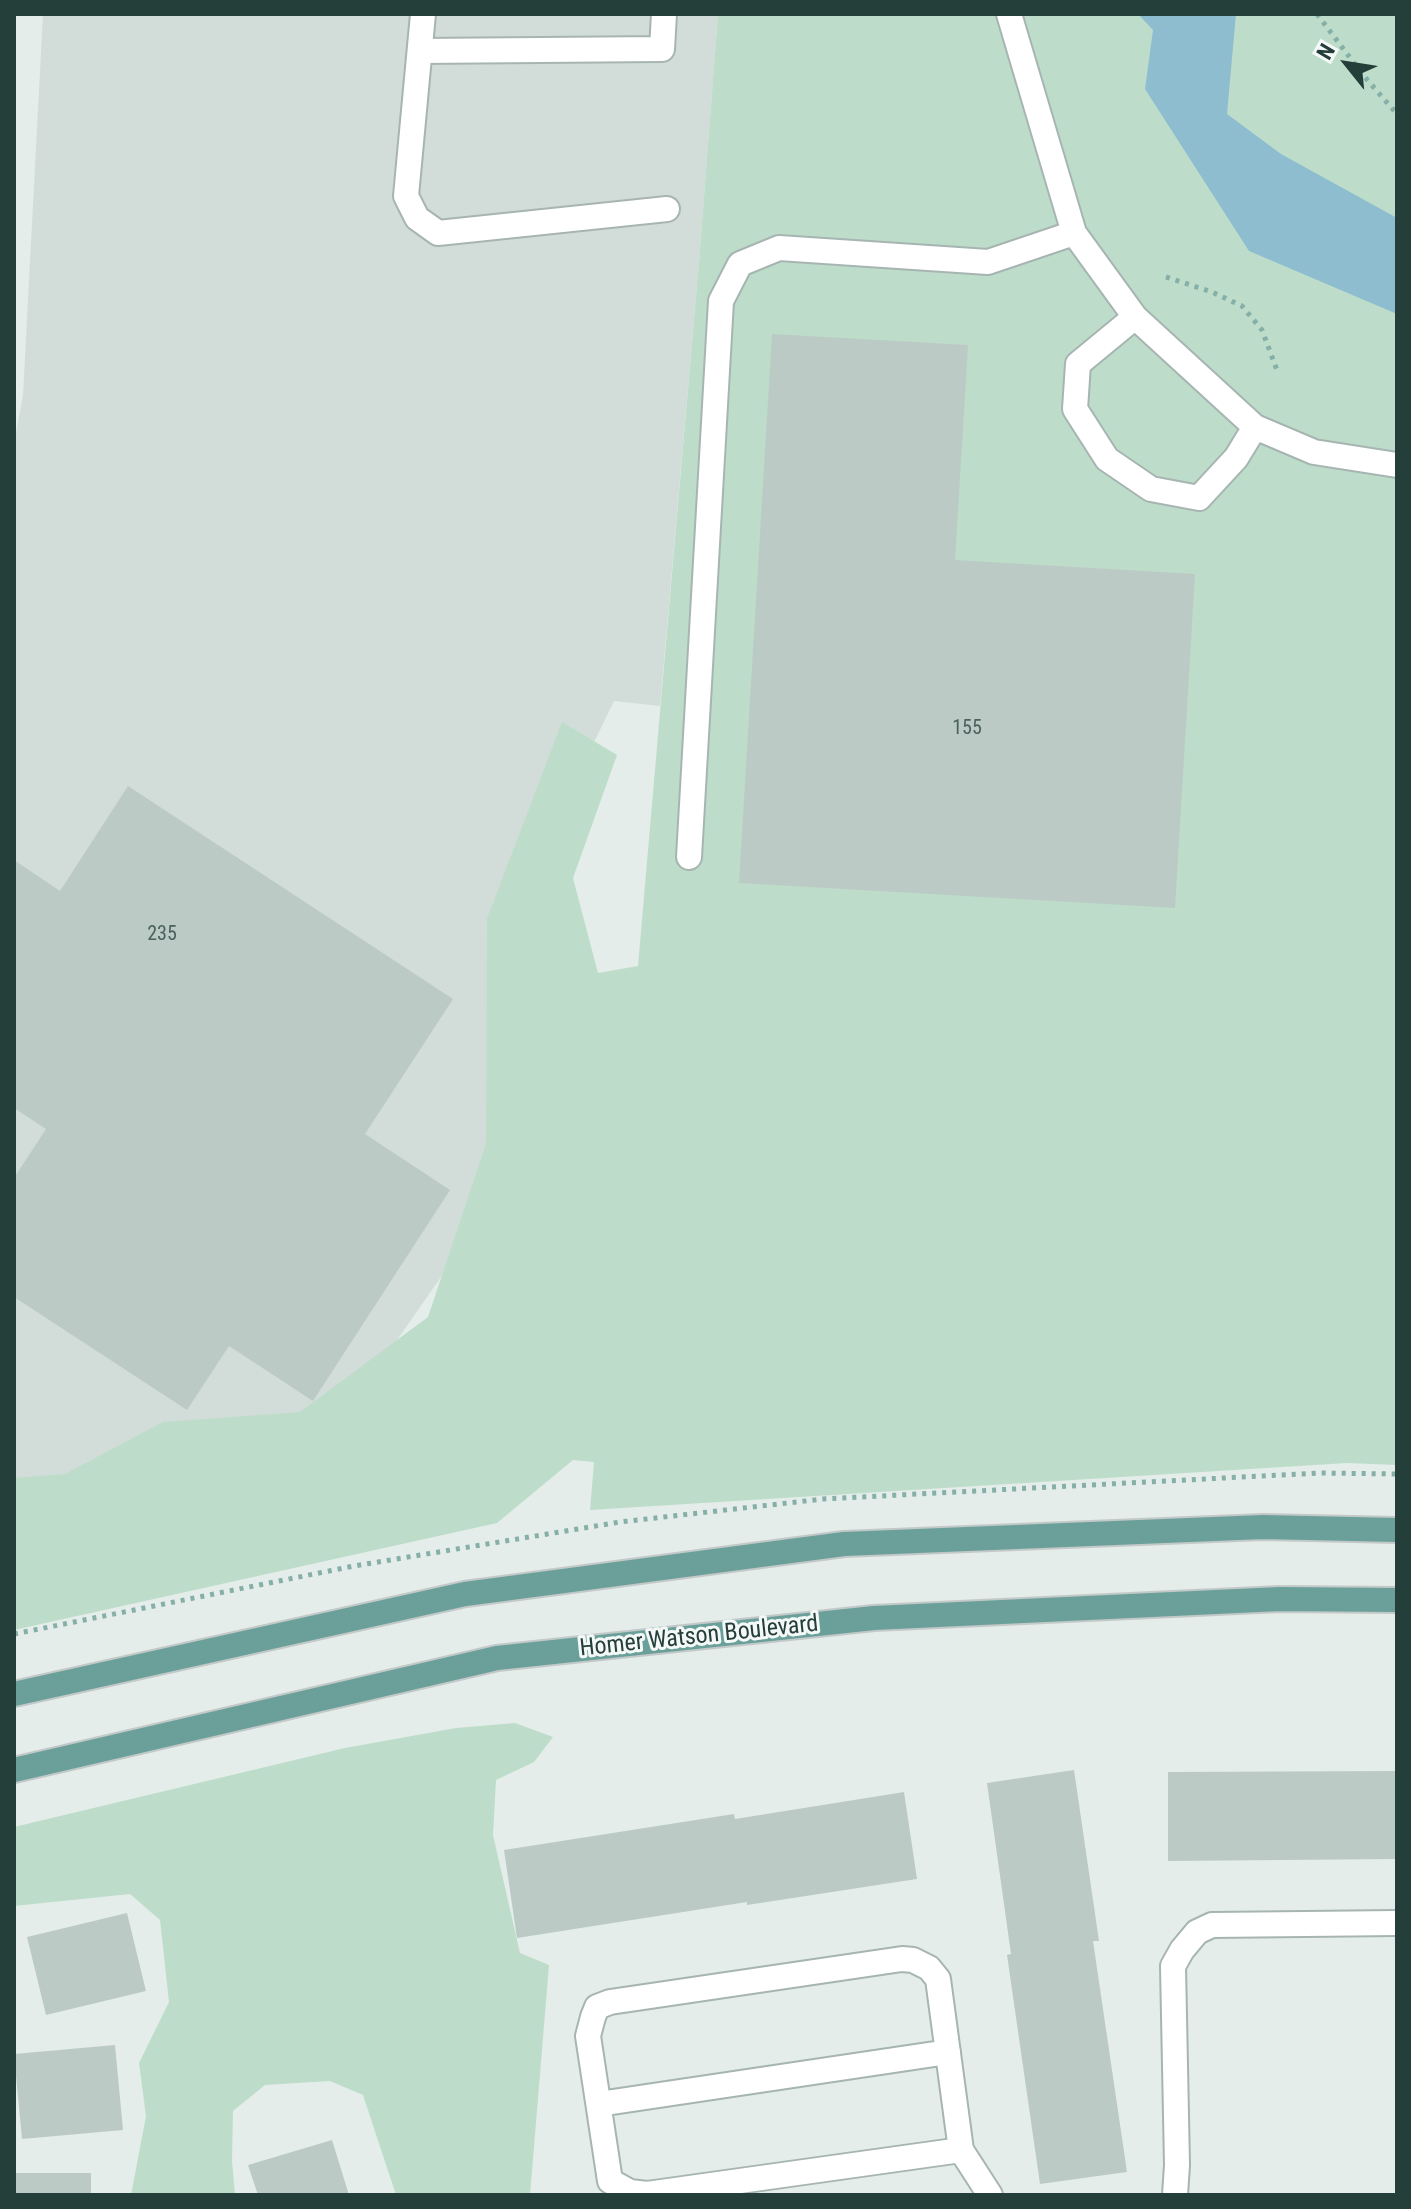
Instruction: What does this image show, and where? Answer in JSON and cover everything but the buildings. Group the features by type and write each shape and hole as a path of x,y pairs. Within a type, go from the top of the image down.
{"main road":[{"path":"14,1694 465,1594 844,1544 1263,1527 1397,1530"},
{"name":"Homer Watson Boulevard","path":"14,1770 497,1658 874,1618 1280,1599 1397,1600"}],"lane":[{"path":"423,14 406,196 417,218 438,233 667,209"},
{"path":"420,51 662,49 664,14"},
{"path":"1009,14 1074,233 1135,317 1255,427 1314,452 1397,465"},
{"path":"689,857 721,301 740,264 779,248 988,262 1074,233"},
{"path":"1135,317 1078,364 1075,409 1107,459 1151,489 1199,498 1236,458 1255,427"},
{"path":"1175,2195 1173,1966 1182,1950 1197,1932 1212,1925 1397,1923"},
{"path":"961,2150 647,2194 630,2192 610,2181 588,2036 597,2007 656,1995 902,1959 913,1960 929,1968 938,1979 961,2150 990,2195"},
{"path":"599,2104 948,2052"}],"path":[{"path":"1317,14 1397,114"},
{"path":"1166,277 1242,306 1262,330 1278,373"},
{"path":"14,1634 354,1566 620,1522 823,1499 1319,1473 1397,1474"}],"shaded area":[{"path":"43,14 718,14 660,706 614,701 586,759 505,1185 349,1409 14,1487 14,443 23,395"}],"green space":[{"path":"718,14 1397,14 1397,1465 1347,1463 590,1510 594,1462 573,1460 497,1523 14,1630 14,1478 65,1474 163,1422 300,1412 428,1317 486,1144 487,919 562,722 617,755 573,878 598,973 638,966"},
{"path":"515,1723 553,1737 534,1762 496,1780 493,1835 520,1953 549,1965 530,2195 396,2195 363,2095 330,2081 265,2085 233,2111 235,2195 131,2195 146,2116 139,2063 169,2002 160,1920 130,1894 14,1906 14,1827 345,1748 456,1728"}],"water":[{"path":"1138,14 1236,14 1227,114 1281,154 1397,218 1397,314 1249,251 1145,89 1153,30"}]}
